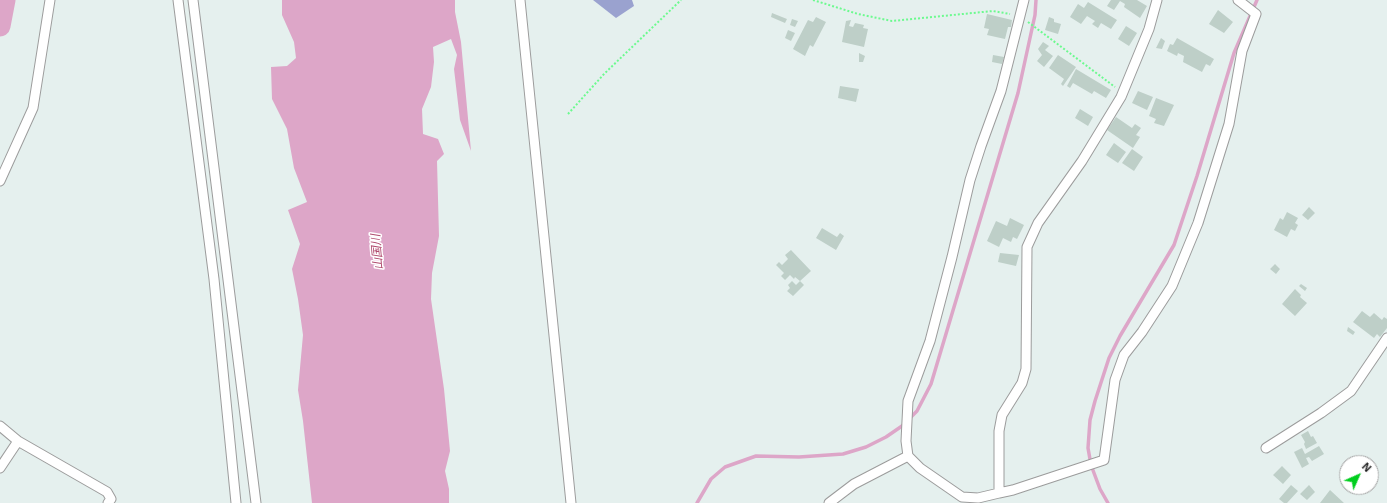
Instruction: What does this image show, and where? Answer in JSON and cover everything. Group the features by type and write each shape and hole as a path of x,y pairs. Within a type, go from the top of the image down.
{"street":[{"path":"0,181 33,108 50,0"},
{"path":"178,0 214,279 236,503"},
{"path":"193,0 256,503"},
{"path":"520,0 571,503"},
{"path":"1024,0 1001,91 970,180 930,341 908,401 906,441 908,456 920,468 961,500 978,498 1013,490 1104,460 1115,380 1124,355 1142,332 1172,286 1198,224 1229,124 1242,51 1256,14 1238,0"},
{"path":"999,493 999,431 1002,415 1022,383 1026,369 1027,247 1038,223 1082,161 1122,97 1149,29 1157,0"},
{"path":"1266,448 1321,413 1351,391 1387,338"},
{"path":"0,426 18,441 107,492 111,499 108,503"},
{"path":"0,468 18,441"},
{"path":"830,503 854,484 908,456"}],"path":[{"path":"568,114 604,74 681,0"},
{"path":"813,0 858,14 892,21 993,11 1021,16 1050,40 1120,90 1122,97"}],"shaded area":[{"path":"593,0 632,0 634,6 616,18"}],"water":[{"name":"山国川","path":"282,0 455,0 455,12 461,42 471,151 460,120 454,69 457,55 451,39 433,47 434,62 431,87 422,109 423,134 438,139 444,154 437,161 439,236 432,273 431,299 444,389 450,451 445,471 449,489 449,503 312,503 298,390 303,335 292,269 300,244 288,210 307,202 294,168 287,129 272,99 271,67 287,66 296,58 294,42 282,15"}],"building":[{"path":"1111,0 1137,0 1147,6 1140,18 1124,7 1125,4 1120,1 1114,10 1107,6"},
{"path":"1088,2 1117,20 1111,29 1101,23 1098,28 1092,24 1095,21 1087,16 1081,24 1070,17 1078,4 1084,8"},
{"path":"1218,10 1233,22 1224,33 1209,24"},
{"path":"772,13 787,19 785,23 771,17"},
{"path":"987,14 1012,20 1011,27 1008,27 1005,39 987,35 989,29 984,28"},
{"path":"816,17 826,22 813,47 810,45 805,56 793,49 808,20 813,22"},
{"path":"1049,17 1054,19 1054,22 1061,24 1058,34 1045,30"},
{"path":"792,19 798,21 795,27 790,25"},
{"path":"851,20 849,26 853,27 855,23 864,25 863,28 868,29 864,47 842,42 846,21"},
{"path":"1126,26 1137,33 1129,46 1118,39"},
{"path":"788,30 795,33 791,41 785,38"},
{"path":"1161,38 1165,41 1162,49 1156,48"},
{"path":"1177,38 1214,59 1210,66 1206,64 1202,72 1183,62 1184,56 1178,53 1177,56 1167,51 1170,44 1173,45"},
{"path":"1043,42 1049,46 1045,50 1053,56 1044,67 1037,61 1042,55 1038,49"},
{"path":"859,53 865,56 863,62 859,62"},
{"path":"993,55 1004,57 1002,64 992,62"},
{"path":"1058,55 1076,67 1063,86 1061,84 1064,79 1049,68"},
{"path":"1076,69 1111,90 1106,98 1094,91 1092,94 1073,83 1070,88 1067,86"},
{"path":"840,86 859,89 856,102 838,98"},
{"path":"1138,91 1153,97 1147,110 1132,103"},
{"path":"1156,98 1174,105 1164,126 1154,123 1156,119 1149,116"},
{"path":"1080,109 1093,117 1088,126 1075,118"},
{"path":"1116,117 1132,128 1135,124 1141,128 1136,135 1140,137 1133,148 1107,130"},
{"path":"1114,143 1126,152 1118,163 1106,155"},
{"path":"1132,149 1143,157 1134,171 1122,163"},
{"path":"1309,207 1315,213 1308,220 1302,215"},
{"path":"1287,212 1298,218 1295,223 1298,225 1295,231 1291,229 1287,237 1274,230 1280,218 1283,220"},
{"path":"1010,218 1024,225 1017,239 1013,237 1011,242 1003,238 999,247 987,241 996,221 1007,226"},
{"path":"822,228 837,237 840,233 844,236 836,250 816,238"},
{"path":"791,250 811,271 800,281 795,277 794,279 790,275 785,280 781,276 784,273 776,265 779,262 782,265 788,259 785,255"},
{"path":"1000,253 1019,255 1016,266 998,262"},
{"path":"1275,264 1280,269 1276,274 1270,269"},
{"path":"792,281 796,285 800,281 804,285 793,296 787,291 790,288 788,285"},
{"path":"1301,284 1307,288 1305,291 1299,286"},
{"path":"1295,289 1301,295 1300,297 1307,303 1295,316 1282,304"},
{"path":"1362,311 1370,317 1374,313 1382,320 1384,317 1387,319 1387,328 1380,337 1377,334 1374,338 1353,322"},
{"path":"1348,327 1355,332 1353,335 1347,331"},
{"path":"1308,431 1317,443 1306,449 1304,444 1305,442 1301,435"},
{"path":"1319,446 1324,454 1312,461 1309,457 1306,458 1309,464 1302,468 1294,452 1302,448 1305,454"},
{"path":"1282,466 1291,475 1283,484 1273,475"},
{"path":"1291,485 1298,491 1287,503 1284,503 1279,499"},
{"path":"1309,485 1315,492 1307,500 1300,494"},
{"path":"1330,490 1344,503 1320,503"}],"waterway":[{"path":"0,26 5,0"},
{"path":"697,503 711,479 725,467 756,456 799,457 843,454 866,447 886,437 902,426 917,411 931,384 1018,93 1035,15 1036,0"},
{"path":"1108,503 1100,489 1091,465 1088,448 1090,420 1095,401 1109,358 1120,336 1174,245 1197,176 1234,53 1257,0"}]}
